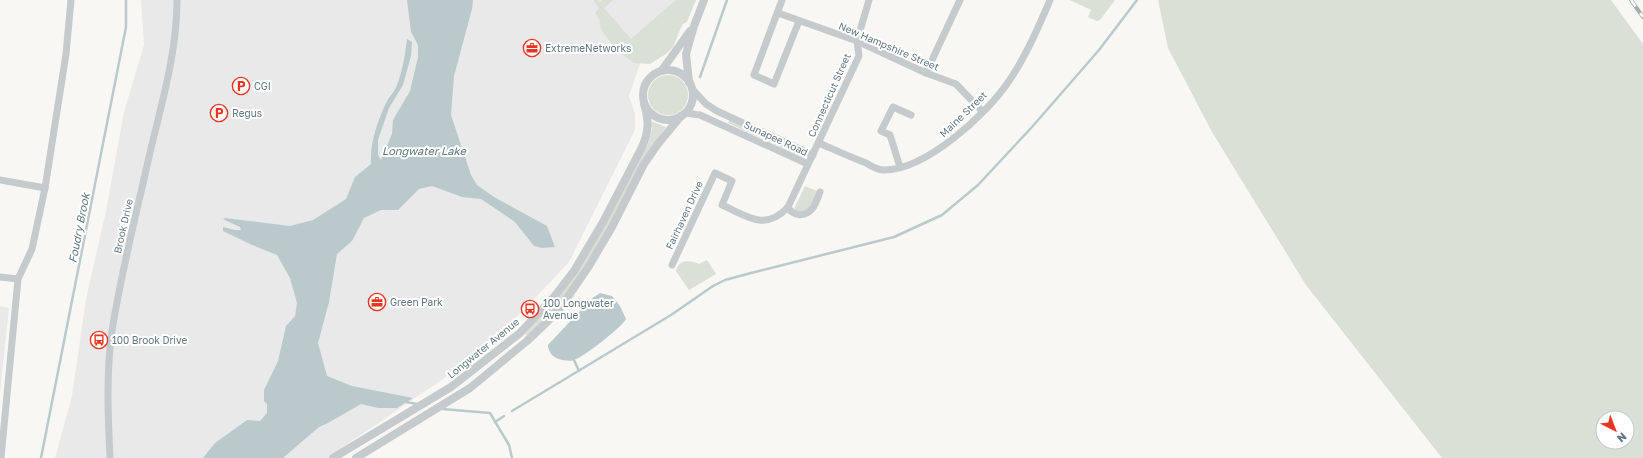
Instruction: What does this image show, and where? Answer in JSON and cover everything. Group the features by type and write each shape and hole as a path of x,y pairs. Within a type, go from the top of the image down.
{"street":[{"path":"1,458 18,279 32,249 45,188 66,54 71,0"},
{"name":"Brook Drive","path":"110,458 108,386 112,332 125,263 173,53 177,0"},
{"path":"356,458 426,414 458,396 486,376 528,341 562,304 605,241 644,164 692,102 686,54 694,26 704,0"},
{"path":"782,0 754,75 774,84 799,21"},
{"name":"Connecticut Street","path":"813,155 859,56 857,41 869,0"},
{"path":"926,73 960,0"},
{"name":"Maine Street","path":"819,143 882,170 900,166 928,156 945,145 982,111 1008,83 1024,57 1050,0"},
{"name":"New Hampshire Street","path":"778,13 857,41 926,73 956,84 982,111"},
{"path":"662,70 694,26"},
{"path":"683,114 669,120 658,118 650,112 644,104 643,94 646,82 655,73 662,70 671,70 679,72 691,86"},
{"name":"Sunapee Road","path":"683,114 700,115 808,164 813,155 717,111 706,104 691,86"},
{"name":"Longwater Avenue","path":"333,458 464,378 520,333 554,297 574,271 603,222 647,136 648,117 644,104"},
{"path":"900,166 890,135 881,131 893,107 911,115"},
{"name":"Fairhaven Drive","path":"672,265 716,173 732,181 722,205 753,219 765,221 778,217 788,207 808,164"},
{"path":"0,180 45,188"},
{"path":"788,207 794,214 798,215 807,213 813,208 820,192"},
{"path":"0,277 18,279"}],"shaded area":[{"name":"Green Park","path":"141,0 685,0 642,58 629,96 635,114 635,130 569,262 523,311 443,379 327,458 55,458 72,396 86,299 106,211 124,112 144,45"},
{"path":"593,0 598,0 600,2 602,0 613,0 604,8 631,39 676,0 696,0 687,22 683,24 673,47 666,54 650,64 634,63 615,49 601,29 599,19 595,13 599,8"},
{"path":"1070,0 1115,0 1100,20 1097,21 1088,17 1091,10"},
{"path":"1158,0 1611,0 1643,44 1643,458 1442,458 1306,285 1212,132 1168,48"},
{"path":"664,75 672,75 679,78 685,84 688,95 685,106 679,112 672,115 664,115 657,112 651,106 648,99 648,91 651,84 657,78"},
{"path":"730,119 804,155 805,157 803,158 728,123"},
{"path":"651,121 666,127 641,162 607,231 562,301 529,337 525,334 558,297 648,144 652,129"},
{"path":"805,186 819,192 812,207 806,212 793,211"},
{"path":"707,260 716,274 689,290 676,271 677,267 682,262 688,261 699,264"},
{"path":"0,306 9,308 0,393"}],"water":[{"name":"Longwater Lake","path":"407,0 473,0 472,9 454,76 451,115 471,175 477,185 494,197 547,226 555,247 542,248 534,246 515,222 481,199 462,197 432,186 419,189 398,210 381,210 364,218 352,241 337,254 329,302 318,343 327,376 352,386 413,398 397,408 378,408 361,404 319,427 283,458 203,458 215,443 247,420 260,421 267,413 267,404 264,401 264,390 278,361 286,326 295,316 297,303 290,278 277,255 223,231 223,227 241,230 240,227 223,219 225,218 290,226 313,220 346,199 355,177 371,164 375,133 386,103 395,90 399,79 404,62 407,39 412,42 411,56 403,85 389,108 378,140 378,155 381,160 392,134 393,120 410,91 418,57 418,45 411,32"},
{"path":"600,293 612,296 620,306 626,319 594,348 572,361 554,357 550,352 548,345 591,299"}],"waterway":[{"name":"Foudry Brook","path":"41,458 126,27 126,0"},
{"path":"700,77 727,0"},
{"path":"512,411 671,315 713,286 725,280 894,237 942,215 978,185 1032,127 1099,50 1137,0"},
{"path":"574,360 579,371"},
{"path":"406,402 417,404"},
{"path":"442,409 490,413 509,445 512,458"},
{"path":"495,422 504,416"}],"railway":[{"path":"1631,0 1643,17"}],"place":[{"name":"ExtremeNetworks","path":"532,48"},
{"name":"CGI","path":"241,86"},
{"name":"Regus","path":"219,113"},
{"name":"Green Park","path":"377,302"},
{"name":"100 Longwater Avenue","path":"530,309"},
{"name":"100 Brook Drive","path":"99,340"}]}
